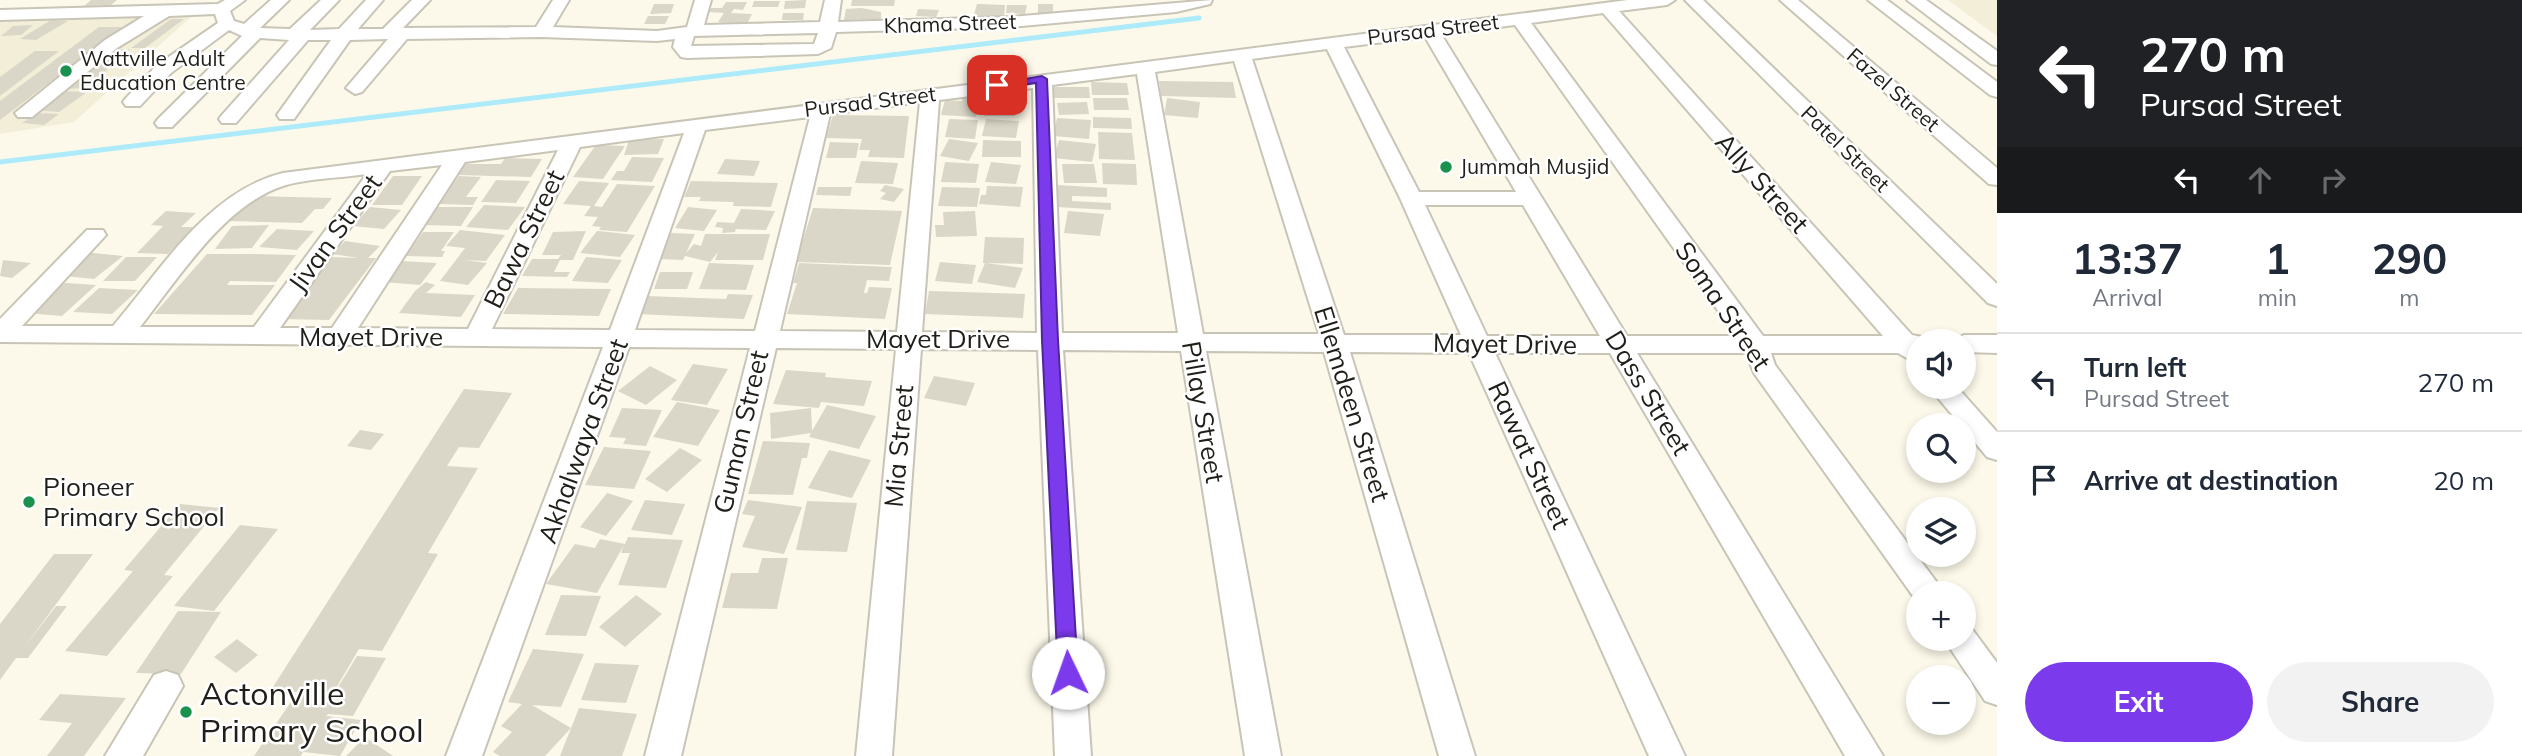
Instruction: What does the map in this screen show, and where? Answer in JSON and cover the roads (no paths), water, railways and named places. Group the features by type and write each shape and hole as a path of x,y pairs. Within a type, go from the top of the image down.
{"street":[{"path":"3,15 24,0"},
{"path":"133,102 164,69 224,17 237,0"},
{"path":"165,123 281,0"},
{"path":"229,119 331,0"},
{"path":"287,115 354,22 375,0"},
{"path":"355,88 422,0"},
{"path":"541,32 561,0"},
{"path":"703,0 682,47 687,53 809,51 824,46 830,27 833,0"},
{"path":"964,0 966,24"},
{"name":"Khama Street","path":"830,27 966,24 1094,7 1176,7 1204,0"},
{"name":"Pursad Street","path":"283,179 1667,0"},
{"name":"Patel Street","path":"1693,0 1997,299"},
{"name":"Fazel Street","path":"1788,0 1997,179"},
{"path":"1876,0 1997,91"},
{"path":"1915,0 1997,60"},
{"name":"Ally Street","path":"1607,8 1906,341"},
{"path":"3,15 167,9 224,17 250,33 299,35 541,32 657,36 690,32"},
{"path":"25,113 111,44 167,9"},
{"name":"Soma Street","path":"1520,20 1756,345 1763,367 1918,581"},
{"name":"Dass Street","path":"1430,31 1865,756"},
{"name":"Rawat Street","path":"1332,42 1411,198 1667,756"},
{"name":"Ellemdeen Street","path":"1241,54 1334,342 1457,756"},
{"name":"Pillay Street","path":"1145,67 1263,756"},
{"path":"1042,79 1050,340 1073,756"},
{"name":"Mia Street","path":"874,756 930,94"},
{"name":"Guman Street","path":"663,756 822,108"},
{"name":"Akhalwaya Street","path":"464,756 620,340 697,124"},
{"name":"Bawa Street","path":"475,337 572,142"},
{"path":"339,337 458,156"},
{"name":"Jivan Street","path":"260,337 385,164"},
{"path":"120,335 236,201 258,187 283,179"},
{"path":"1411,198 1531,199"},
{"path":"0,334 95,235"},
{"name":"Mayet Drive","path":"0,334 620,340 908,338 1478,342 1906,349"},
{"path":"1976,344 1997,344"},
{"path":"1952,399 1997,450"},
{"path":"1969,651 1997,690"},
{"path":"122,756 166,686"}],"waterway":[{"path":"0,162 1199,18"}],"place":[{"name":"Wattville Adult Education Centre","path":"66,71"},
{"name":"Jummah Musjid","path":"1446,167"},
{"name":"Pioneer Primary School","path":"29,502"},
{"name":"Actonville Primary School","path":"186,712"}]}
